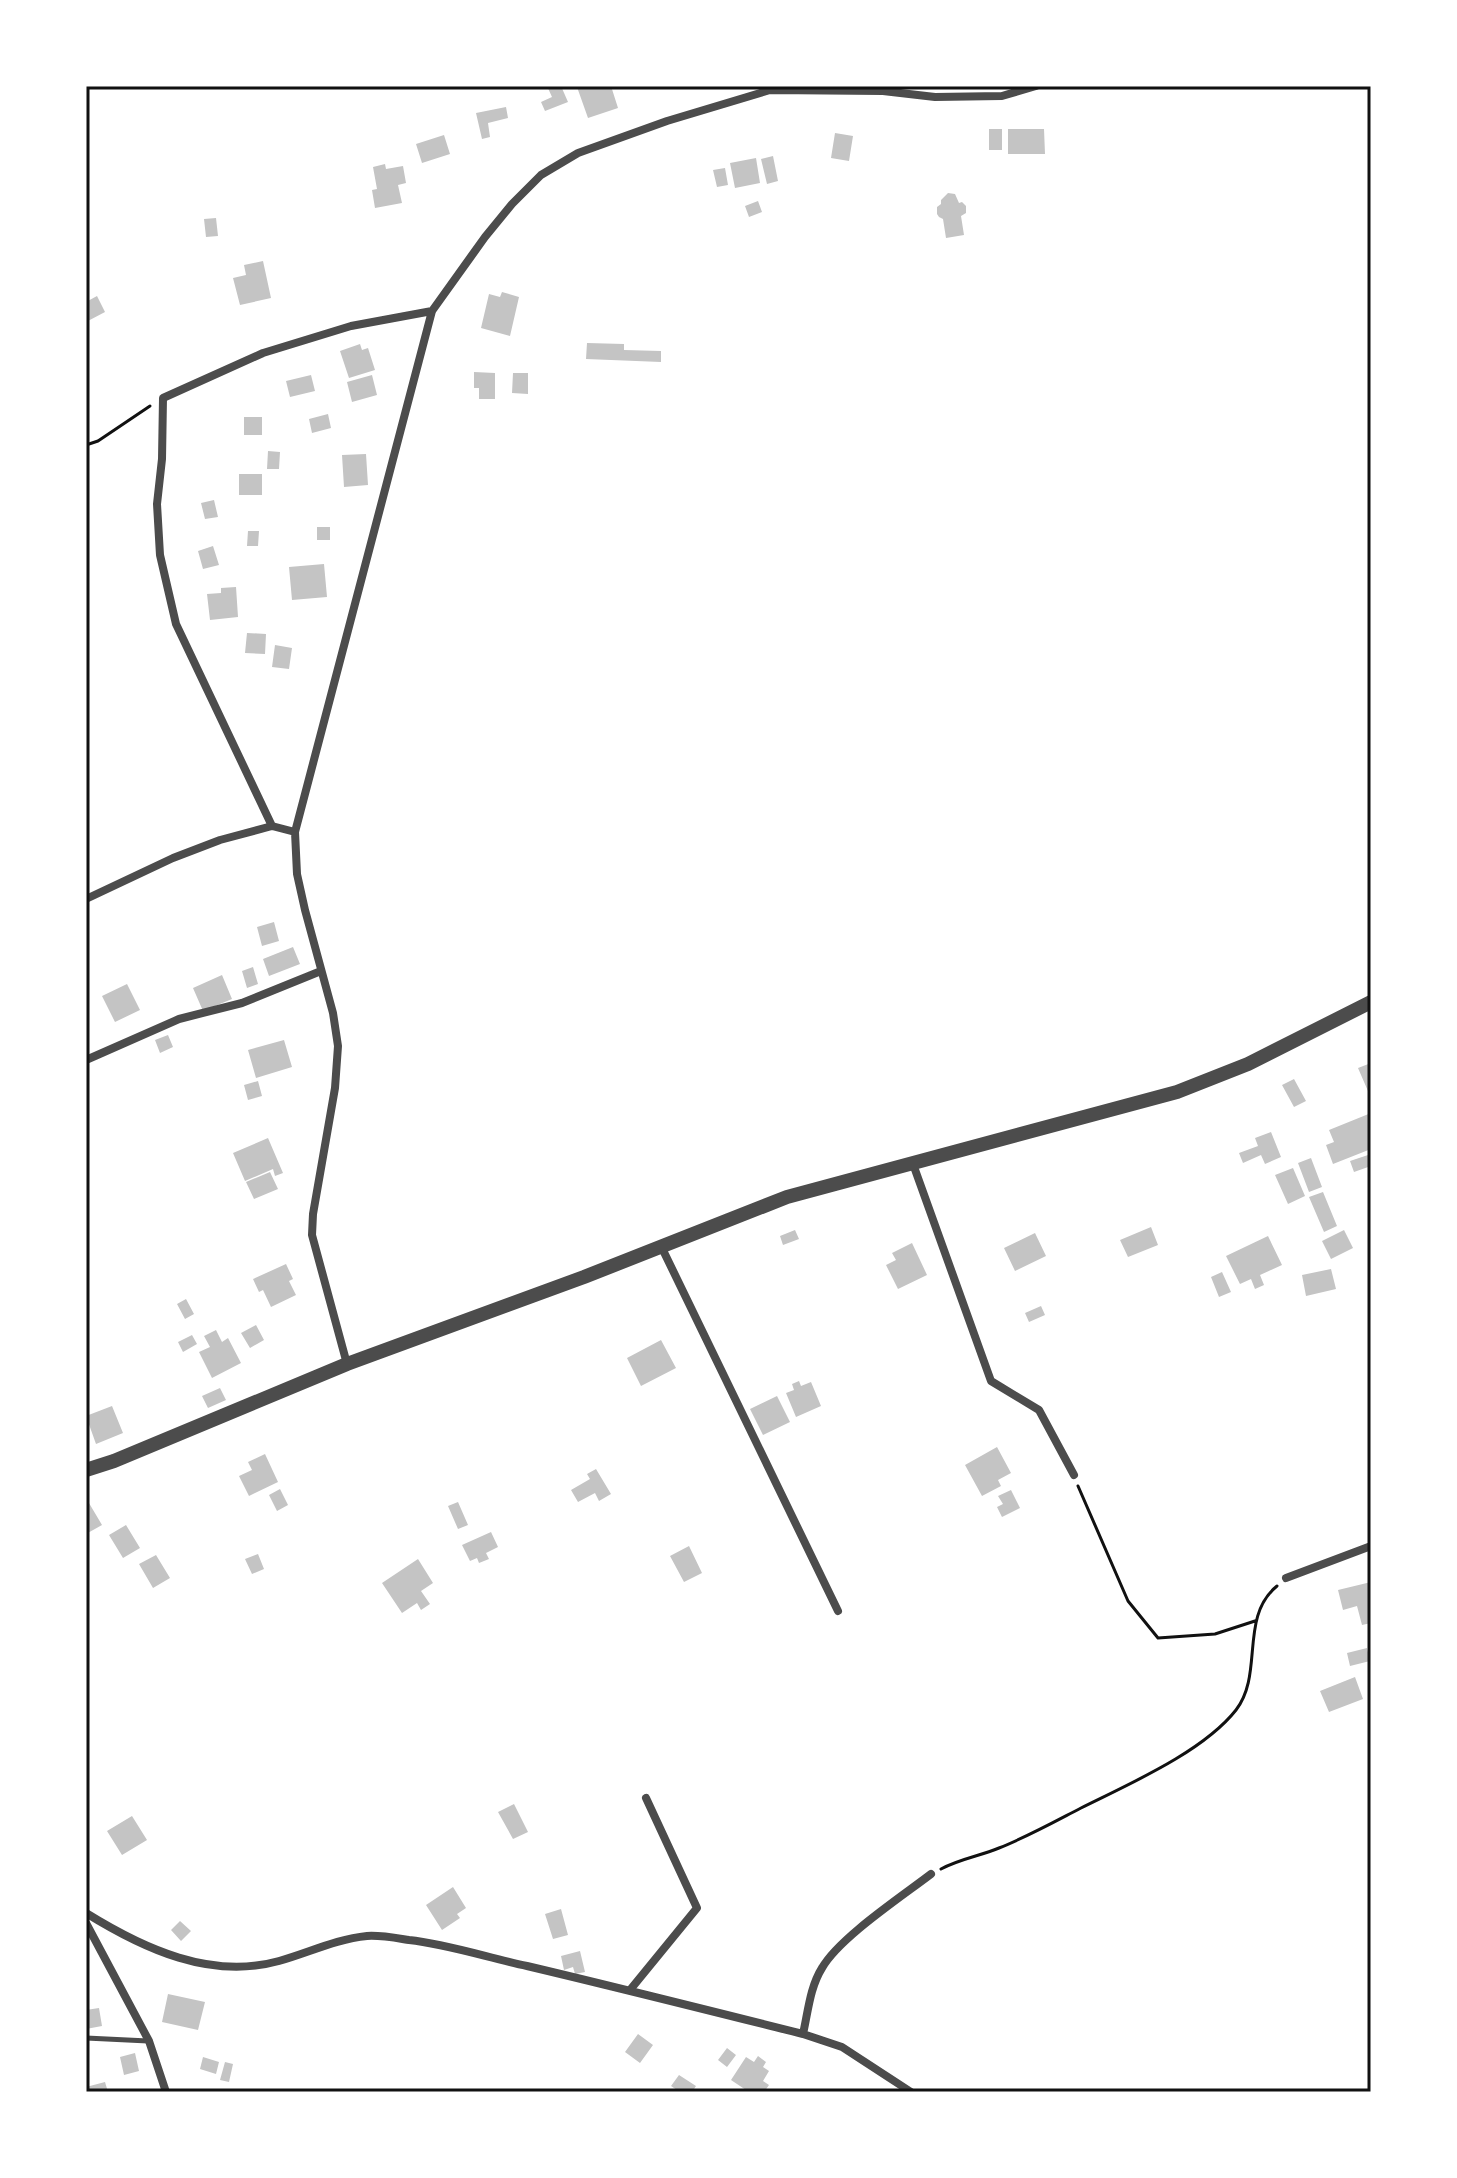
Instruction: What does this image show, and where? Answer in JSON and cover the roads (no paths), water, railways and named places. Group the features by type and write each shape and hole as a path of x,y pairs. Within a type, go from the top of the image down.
{"street":[{"path":"347,1364 312,1235 335,1088 338,1046 333,1013 297,874 295,832 432,311 512,204 541,175 578,153 667,121 770,90 882,88 935,97 1002,96 1036,86"},
{"path":"272,826 176,624 160,555 157,504 162,459 163,398 263,353 351,326 432,311"},
{"path":"86,899 173,858 220,840 272,826 295,832"},
{"path":"86,1060 179,1019 242,1003 321,971"},
{"path":"86,1470 347,1364 787,1197 1177,1092 1248,1064 1371,1002"},
{"path":"913,1164 991,1381 1039,1410 1074,1475"},
{"path":"661,1246 838,1611"},
{"path":"1286,1578 1371,1546"},
{"path":"630,1990 697,1908 646,1798"},
{"path":"803,2034 813,1988 822,1966 847,1940 931,1874"},
{"path":"86,1913 115,1931 165,1953 202,1965 229,1968 278,1962 333,1943 368,1936 412,1940 803,2034 842,2047 911,2092"},
{"path":"87,1925 149,2041 166,2092"}],"lane":[{"path":"86,2038 149,2041"}]}
